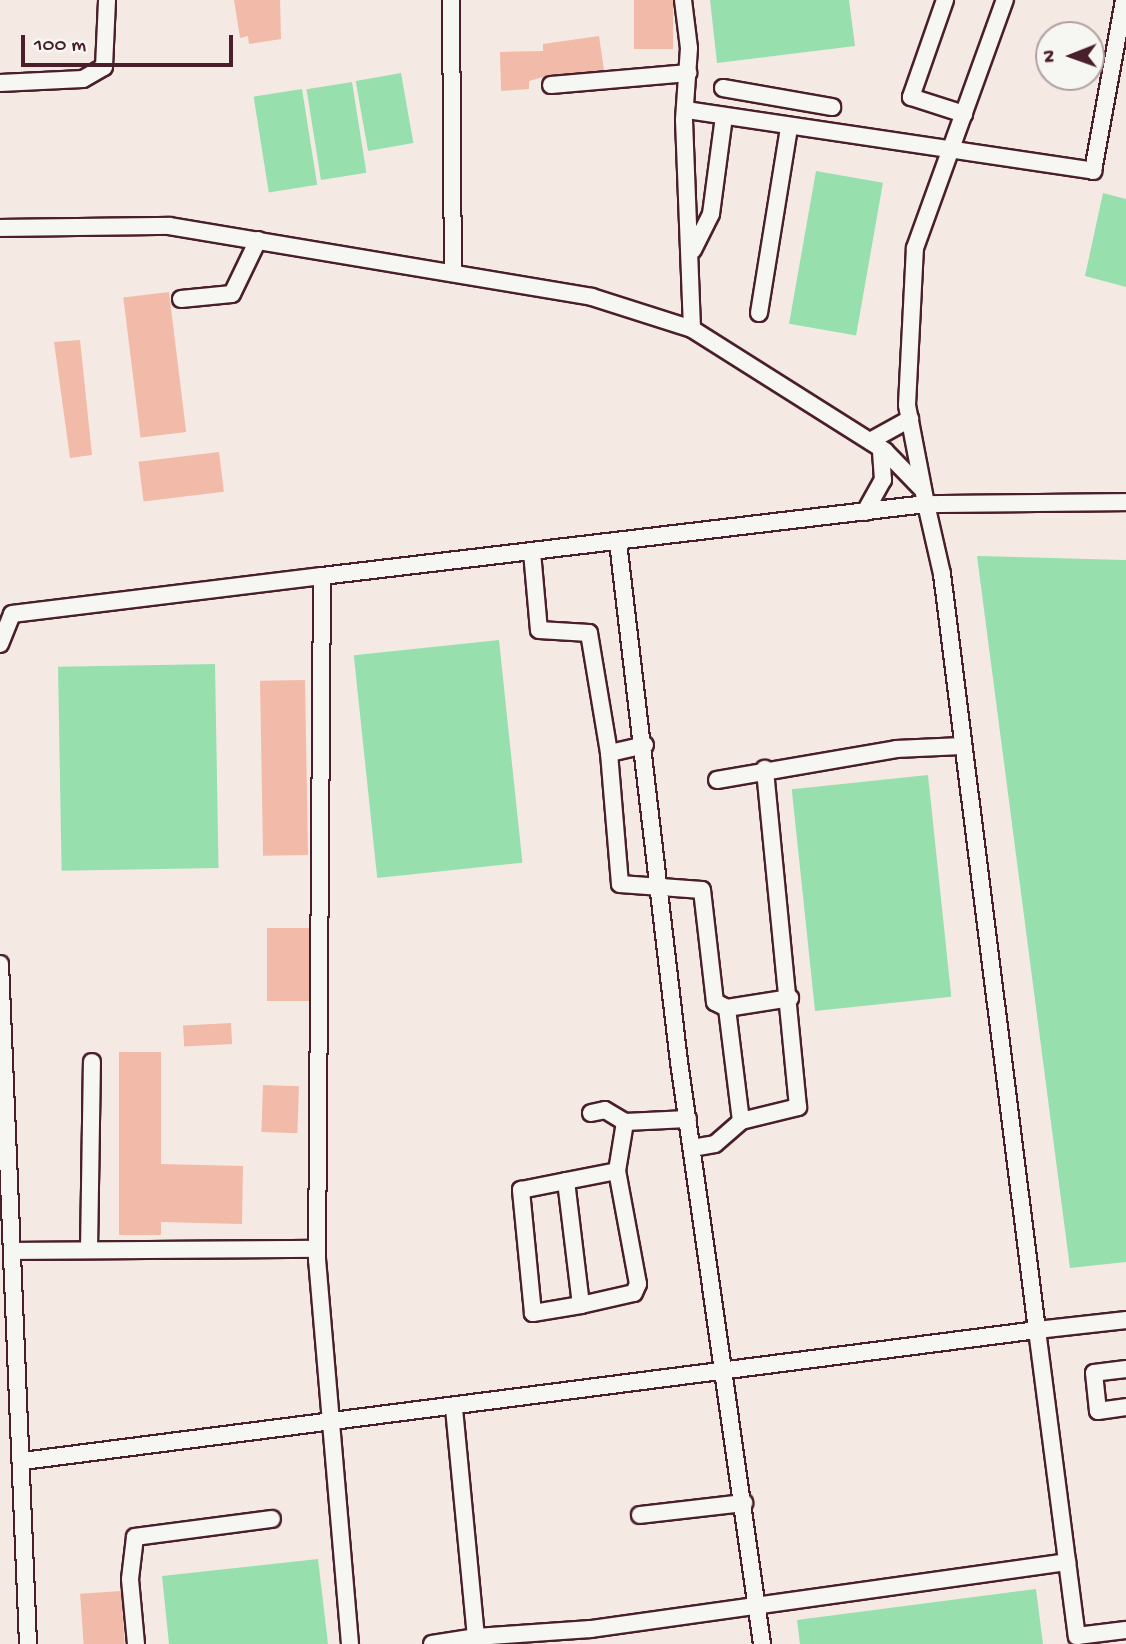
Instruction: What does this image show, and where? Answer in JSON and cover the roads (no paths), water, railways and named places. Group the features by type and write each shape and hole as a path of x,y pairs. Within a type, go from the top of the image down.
{"lane":[{"path":"0,83 83,79 104,67 107,0"},
{"path":"451,0 453,269"},
{"path":"683,0 688,73 692,329"},
{"path":"946,0 911,97 964,114"},
{"path":"1005,0 915,248 910,419 942,574 1078,1640 1126,1630"},
{"path":"687,110 949,153 1093,170 1124,0"},
{"path":"551,85 688,73"},
{"path":"723,88 832,107"},
{"path":"767,124 771,96"},
{"path":"692,252 711,214 724,116"},
{"path":"759,313 789,128"},
{"path":"0,228 169,226 453,269 592,298 692,329 875,445 925,497"},
{"path":"181,299 233,294 258,240"},
{"path":"875,445 910,419"},
{"path":"865,512 883,480 875,445"},
{"path":"0,644 12,614 865,512 925,497 1126,502"},
{"path":"618,542 645,745 688,1119 762,1644"},
{"path":"532,552 539,630 589,633 609,752 620,884 661,890 702,890 715,1002 727,1008 790,998"},
{"path":"322,576 317,1249 329,1426 350,1644"},
{"path":"609,752 645,745"},
{"path":"717,780 765,769 962,746"},
{"path":"692,1148 715,1144 741,1121 798,1107 790,998 765,769"},
{"path":"0,964 23,1461 28,1644"},
{"path":"727,1008 741,1121"},
{"path":"89,1250 92,1062"},
{"path":"591,1113 605,1110 625,1122 688,1119"},
{"path":"617,1171 521,1189 533,1313 634,1293 638,1283 617,1171 625,1122"},
{"path":"566,1181 581,1305"},
{"path":"14,1251 317,1249"},
{"path":"23,1461 329,1426 1126,1320"},
{"path":"1126,1369 1094,1373 1098,1410 1126,1408"},
{"path":"454,1409 476,1637"},
{"path":"640,1515 744,1503"},
{"path":"136,1644 130,1579 135,1537 272,1519"},
{"path":"432,1644 476,1637 591,1629 1067,1562"}]}
